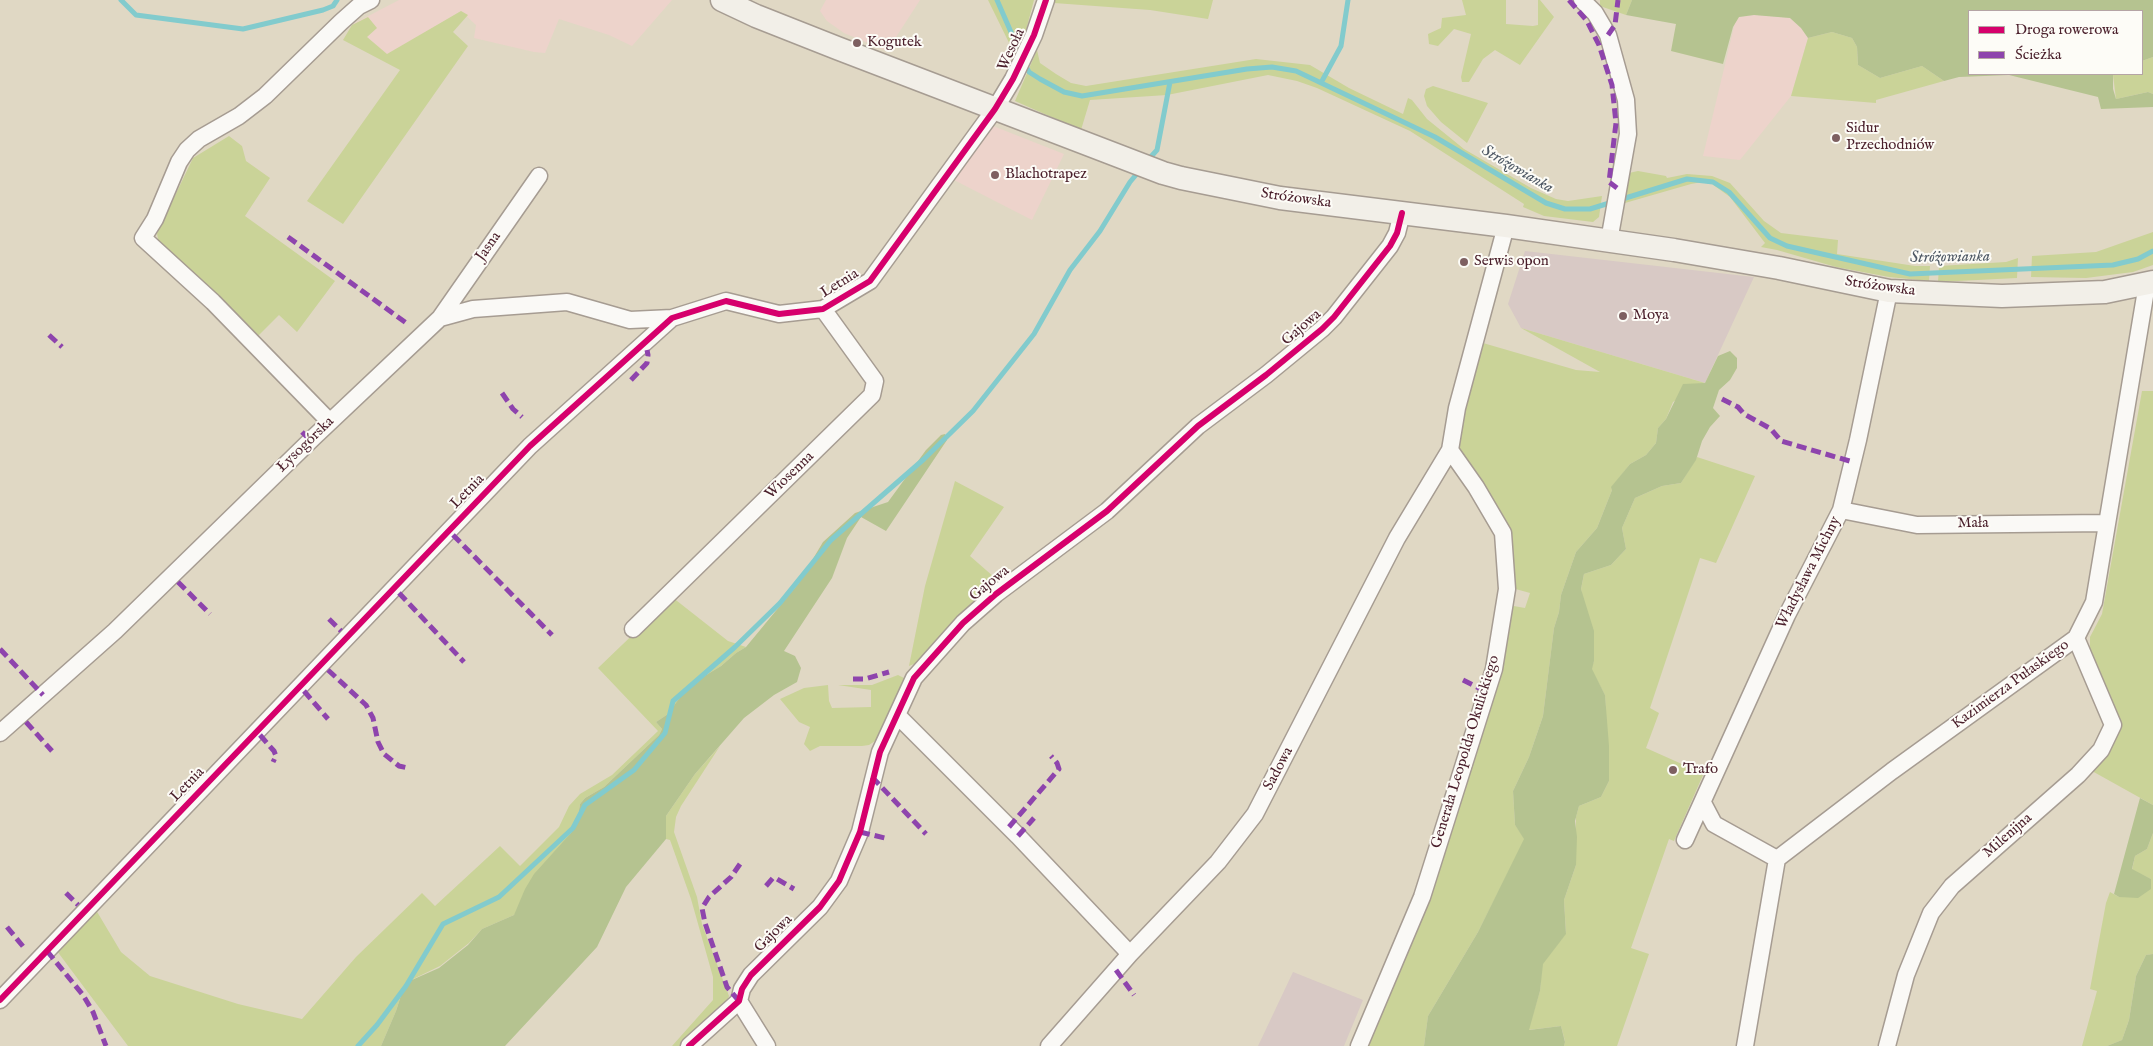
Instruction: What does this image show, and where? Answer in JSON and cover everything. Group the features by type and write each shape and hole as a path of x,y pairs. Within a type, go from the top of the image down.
{"main road":[{"name":"Stróżowska","path":"722,0 756,16 995,109 1181,178 1280,198 1506,226 1779,268 1889,291 2002,296 2104,292 2150,283"}],"street":[{"path":"330,422 213,302 143,238 154,219 179,162 187,150 199,139 239,116 265,96 341,22 359,6 371,0"},
{"name":"Wesoła","path":"995,109 1013,79 1034,35 1046,0"},
{"path":"1582,0 1595,13 1608,35 1626,100 1628,134 1609,242"},
{"name":"Letnia","path":"0,1000 530,446 672,318 726,302 779,314 823,310 870,281 995,109"},
{"name":"Jasna","path":"440,318 539,176"},
{"name":"Gajowa","path":"689,1046 739,1002 742,989 751,975 820,907 839,881 860,832 880,752 914,678 963,623 996,594 1107,511 1198,426 1266,375 1334,317 1390,246 1397,233 1402,213"},
{"path":"1450,450 1458,408 1506,226"},
{"name":"Kazimierza Pułaskiego","path":"1777,859 1892,771 2076,638 2094,602 2106,523 2150,283"},
{"name":"Władysława Michny","path":"1685,840 1787,615 1841,510 1858,440 1889,291"},
{"name":"Łysogórska","path":"0,733 115,631 440,318 473,309 566,302 630,320 672,318"},
{"name":"Wiosenna","path":"633,629 872,395 875,381 823,310"},
{"name":"Sadowa","path":"1048,1046 1130,954 1218,862 1255,814 1397,538 1450,450"},
{"name":"Generała Leopolda Okulickiego","path":"1359,1046 1422,897 1494,670 1507,589 1503,533 1476,487 1450,450"},
{"name":"Mała","path":"1841,510 1917,525 2106,523"},
{"name":"Milenijna","path":"1887,1046 1906,974 1931,913 1952,886 2078,775 2102,750 2113,725 2076,638"},
{"path":"897,715 1009,827 1130,954"},
{"path":"1703,803 1714,824 1777,859 1745,1046"},
{"path":"739,1002 767,1046"}],"shaded area":[{"path":"399,0 672,0 632,46 609,35 559,19 545,53 534,52 474,38 476,25 461,11 387,55 353,24"},
{"path":"826,0 920,0 887,51 844,33 827,21 820,11"},
{"path":"1754,15 1790,18 1808,38 1791,96 1740,160 1703,156 1735,23 1739,17"},
{"path":"993,126 1064,154 1032,220 954,180"},
{"name":"Moya","path":"1525,251 1754,277 1705,383 1521,328 1508,304"},
{"path":"1293,972 1363,1000 1344,1046 1258,1046"}],"green space":[{"path":"988,0 1034,0 1025,34 1015,55"},
{"path":"1051,0 1213,0 1208,19 1150,10 1054,3"},
{"path":"1462,0 1506,0 1506,24 1538,25 1538,0 1554,17 1520,65 1495,50 1483,59 1469,82 1462,82 1461,77 1471,34 1454,29 1438,46 1429,44 1428,34 1441,28 1442,18 1466,15"},
{"path":"1600,0 1632,0 1626,15 1600,6"},
{"path":"1632,0 2153,0 2153,57 2143,61 2143,10 1968,10 1968,75 2009,75 1959,77 1944,81 1922,66 1880,78 1858,65 1857,47 1852,38 1832,32 1808,38 1790,18 1754,15 1739,17 1733,27 1723,64 1671,51 1676,24 1626,15"},
{"path":"461,11 468,15 453,32 468,46 343,224 307,201 400,70 343,40 352,25 368,17 377,28 367,37 387,54"},
{"path":"1832,32 1852,38 1857,47 1858,65 1880,78 1922,66 1944,81 1876,100 1876,103 1791,96 1808,38"},
{"path":"1037,50 1040,63 1071,83 1086,86 1256,59 1310,65 1349,88 1403,114 1408,98 1412,100 1427,119 1464,149 1531,188 1556,199 1568,201 1602,196 1599,217 1593,222 1544,216 1523,207 1524,204 1410,131 1317,88 1297,81 1268,75 1167,95 1090,100 1081,130 1015,101"},
{"path":"2153,57 2153,94 2148,92 2116,99 2113,75 2143,75 2143,61"},
{"path":"2009,75 2113,75 2113,89 2116,99 2148,92 2153,94 2153,107 2101,109 2098,97"},
{"path":"1433,86 1488,103 1467,143 1441,122 1427,106 1424,96 1426,89"},
{"path":"229,136 242,146 246,161 270,178 245,216 335,281 297,332 279,315 258,336 159,246 157,233 193,158"},
{"path":"1638,171 1666,176 1667,178 1687,174 1712,176 1730,183 1764,221 1781,233 1838,240 1837,254 1915,266 1930,266 1929,281 1889,277 1836,267 1761,247 1765,243 1730,197 1712,184 1702,182 1691,184 1625,203 1629,173"},
{"path":"2153,232 2153,265 2133,272 2086,278 2031,277 2032,256 2096,252"},
{"path":"2018,258 2017,278 1938,282 1939,266 2006,262"},
{"path":"1521,328 1705,383 1673,402 1666,419 1658,428 1656,443 1646,455 1630,464 1612,487 1597,528 1576,552 1561,595 1559,612 1554,628 1543,716 1529,757 1513,791 1515,825 1525,839 1478,932 1428,1016 1424,1046 1366,1046 1508,605 1525,608 1530,593 1512,588 1513,570 1458,448 1457,432 1483,343 1576,370 1600,372"},
{"path":"1730,351 1737,358 1737,368 1730,380 1719,390 1713,408 1720,416 1710,427 1702,441 1696,460 1681,483 1662,486 1635,498 1622,528 1626,549 1611,565 1584,574 1581,589 1594,631 1594,661 1592,669 1605,695 1609,746 1609,781 1601,797 1579,806 1575,821 1577,837 1576,865 1564,900 1566,934 1543,964 1540,991 1529,1030 1561,1026 1565,1042 1564,1046 1424,1046 1428,1016 1478,932 1524,839 1515,825 1513,791 1529,757 1543,716 1554,628 1559,612 1561,595 1576,552 1597,528 1612,490 1611,487 1630,464 1646,455 1656,443 1658,428 1666,419 1683,384 1705,383 1718,356"},
{"path":"2142,391 2153,391 2153,805 2092,771 2114,734 2085,650 2090,649 2090,637 2102,614"},
{"path":"945,434 947,440 886,531 861,517 847,538 832,578 784,651 795,656 801,668 797,682 774,695 744,718 695,774 666,816 666,839 626,887 597,947 505,1046 381,1046 396,1011 405,983 439,968 468,945 482,929 514,915 525,889 534,874 571,833 577,822 580,804 585,798 604,787 659,735 662,729 656,722 668,714 683,693 698,680 746,647 798,584 823,542 855,513 888,502 926,450 941,435"},
{"path":"1697,457 1755,476 1716,563 1700,558 1650,708 1659,713 1646,748 1703,775 1674,841 1669,839 1631,948 1649,954 1617,1046 1564,1046 1565,1041 1561,1026 1528,1030 1540,991 1542,964 1566,933 1564,900 1576,865 1576,817 1579,806 1601,797 1609,781 1605,695 1591,669 1594,661 1581,589 1584,574 1611,565 1626,549 1622,528 1635,498 1662,486 1681,483"},
{"path":"955,481 1004,507 970,556 1002,584 926,659 909,666 925,586"},
{"path":"672,597 728,641 746,647 684,692 668,714 656,722 662,729 659,735 604,787 585,798 580,804 577,822 571,833 514,915 482,929 469,943 440,966 405,983 396,1011 381,1046 128,1046 57,951 96,910 121,952 150,976 238,1004 302,1019 356,957 422,893 435,906 500,846 520,866 559,827 569,806 580,794 612,775 658,731 598,668"},
{"path":"898,675 904,678 906,684 878,739 869,745 820,746 810,751 804,744 810,727 799,722 780,699 804,688 828,685 829,701 832,708 871,707 871,690 838,685 872,685"},
{"path":"720,746 681,806 676,817 674,832 697,897 702,924 729,996 722,1013 683,1046 672,1046 713,1000 713,977 691,899 670,840 666,839 666,816 695,774"},
{"path":"2140,798 2153,805 2153,833 2147,849 2135,856 2132,869 2151,879 2151,889 2138,898 2119,897 2114,894"},
{"path":"2153,833 2153,954 2146,955 2136,976 2129,1020 2122,1040 2107,1046 2082,1046 2097,991 2090,989 2106,903 2110,892 2119,897 2151,879 2132,870 2135,856 2147,849"},
{"path":"2153,954 2153,1046 2107,1046 2122,1040 2129,1020 2136,976 2146,955"}],"waterway":[{"name":"Stróżowianka","path":"121,0 136,15 243,29 323,10 333,6 337,0"},
{"name":"Stróżowianka","path":"997,0 1021,55"},
{"path":"1322,81 1341,46 1348,0"},
{"name":"Stróżowianka","path":"1024,62 1029,72 1040,79 1064,92 1082,96 1247,69 1272,67 1296,71 1435,137 1546,203 1565,209 1590,209 1687,179 1713,182 1729,192 1770,238 1787,246 1910,274 2113,265 2138,259 2153,251"},
{"path":"1147,161 1157,150 1170,82"},
{"path":"358,1046 377,1025 406,986 443,924 499,897 573,828 585,805 634,770 665,733 673,701 735,647 780,603 831,540 924,459 973,411 1034,334 1070,270 1100,231 1130,182 1140,170"}],"marked path":[{"path":"1569,0 1587,21 1599,45 1612,85 1616,123 1609,182 1617,188"},
{"path":"1608,35 1615,25 1618,0"},
{"path":"288,237 409,325"},
{"path":"49,335 62,347"},
{"path":"631,380 647,363 647,350"},
{"path":"502,393 513,409 522,417"},
{"path":"1722,399 1738,407 1744,414 1771,429 1781,441 1853,462"},
{"path":"302,432 310,440"},
{"path":"453,535 552,635"},
{"path":"178,582 210,614"},
{"path":"399,593 464,662"},
{"path":"329,619 341,631"},
{"path":"0,649 43,695"},
{"path":"328,670 366,705 373,718 378,742 384,754 399,766 408,768"},
{"path":"853,679 865,679 889,672"},
{"path":"1463,680 1487,692"},
{"path":"304,691 328,719"},
{"path":"26,722 52,751"},
{"path":"260,735 274,751 276,756 273,762"},
{"path":"1009,827 1059,769 1051,756"},
{"path":"872,777 926,834"},
{"path":"1018,836 1034,818"},
{"path":"860,832 885,838"},
{"path":"739,1001 727,987 705,923 702,908 709,897 731,877 740,864"},
{"path":"766,886 773,878 794,889"},
{"path":"66,893 78,905"},
{"path":"7,927 26,950"},
{"path":"47,951 83,995 93,1012 106,1046"},
{"path":"1116,970 1134,995"}],"cycle path":[{"path":"0,1000 530,446 672,318 726,301 779,314 823,309 870,281 995,109 1013,79 1034,35 1046,0"},
{"path":"689,1046 739,1001 742,989 751,975 820,907 839,881 860,832 880,752 914,678 963,623 996,594 1107,511 1198,426 1266,375 1322,329 1334,317 1390,246 1397,233 1402,213"}],"place":[{"name":"Kogutek","path":"857,43"},
{"name":"Sidur Przechodniów","path":"1836,138"},
{"name":"Blachotrapez","path":"995,175"},
{"name":"Serwis opon","path":"1464,262"},
{"name":"Moya","path":"1623,316"},
{"name":"Trafo","path":"1673,770"}]}
